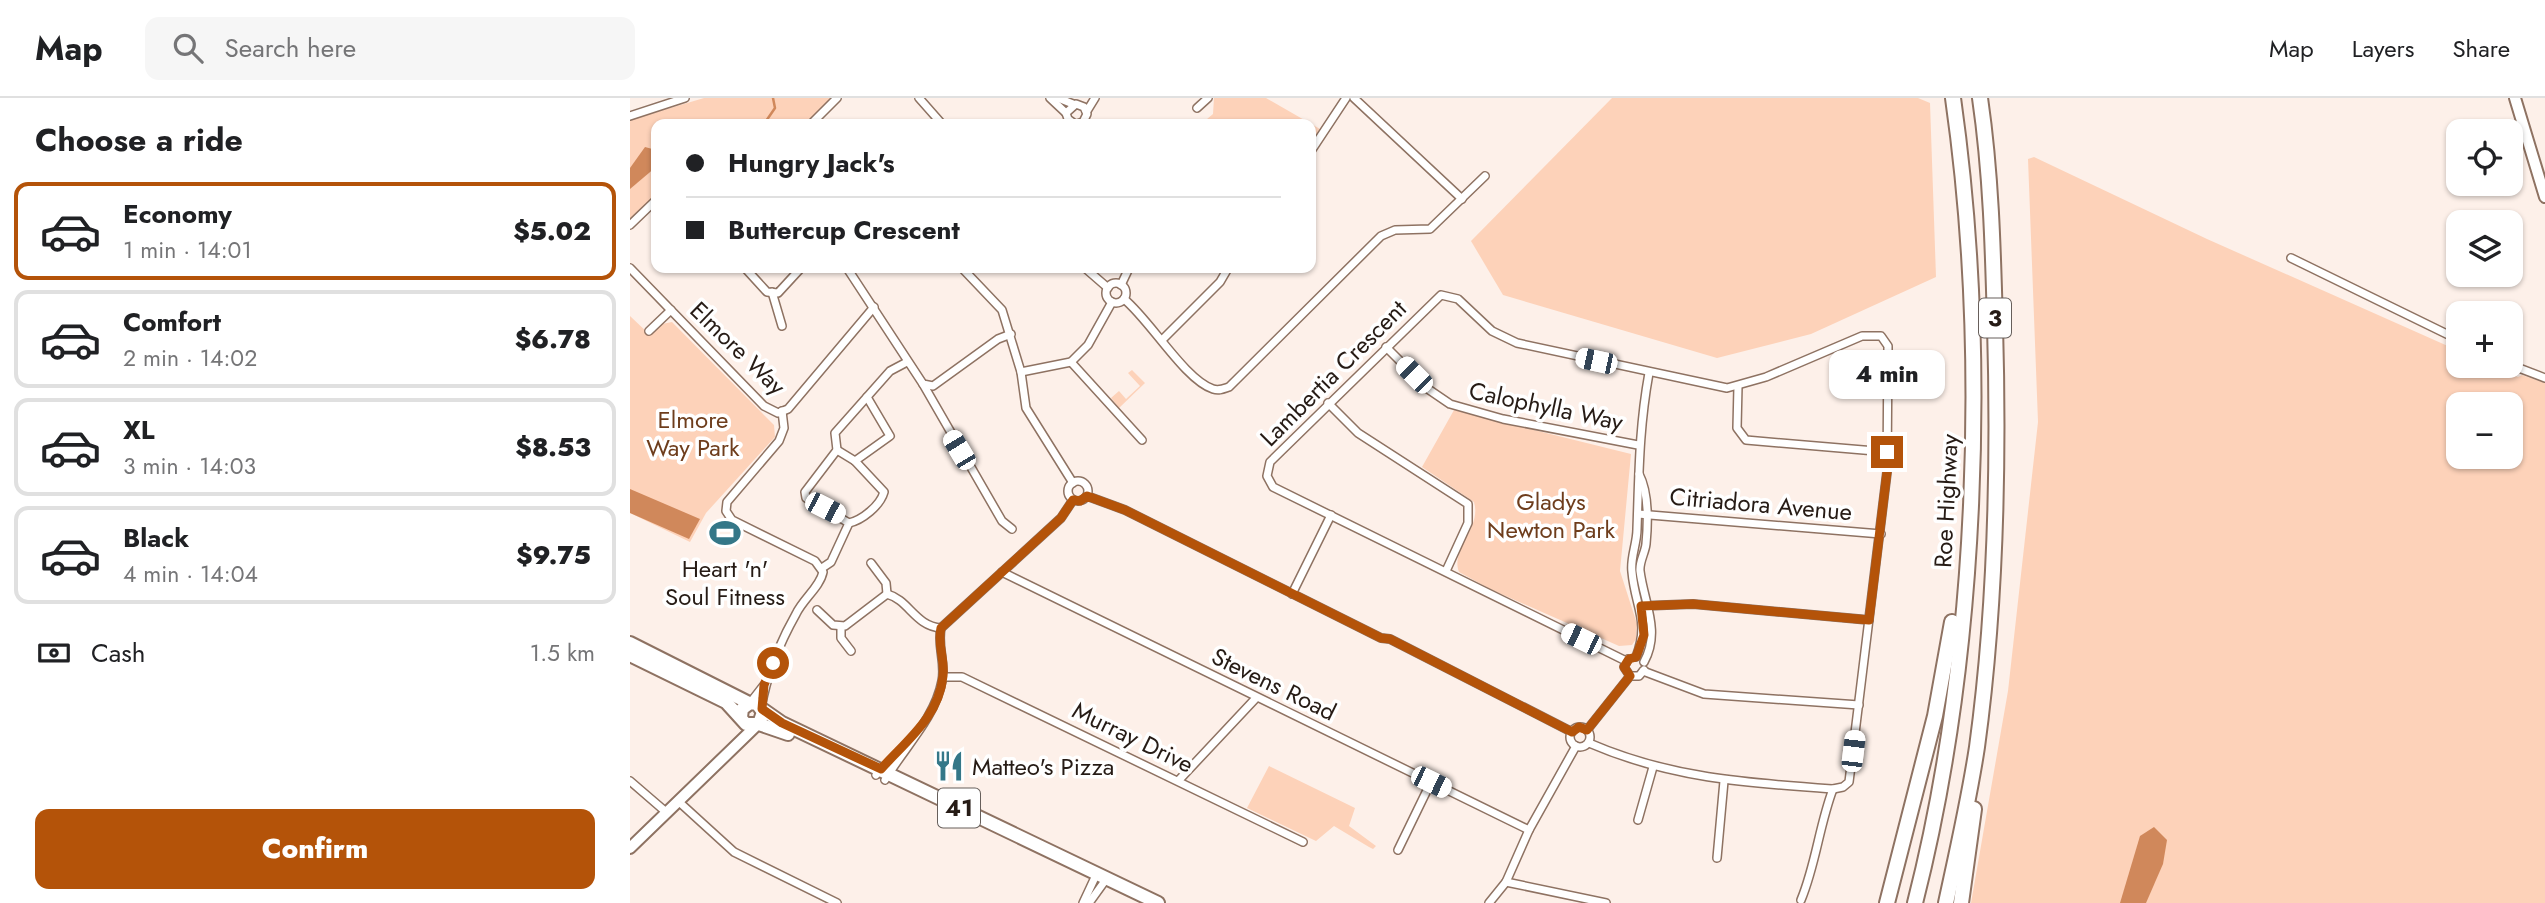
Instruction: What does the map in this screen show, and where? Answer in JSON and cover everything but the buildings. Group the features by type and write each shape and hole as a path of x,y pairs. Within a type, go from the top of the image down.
{"highway":[{"name":"Roe Highway","path":"1915,903 1944,761 1964,596 1970,501 1971,341 1967,221 1954,98"},
{"name":"Roe Highway","path":"1945,903 1976,750 1988,651 1997,384 1992,220 1980,98"},
{"path":"1886,903 1935,716 1957,588 1971,341"},
{"path":"1961,903 1979,769 1988,651"}],"main road":[{"path":"633,649 642,657 680,677 688,685 726,702 742,719 756,711"},
{"name":"41","path":"633,649 1100,879 1158,903"},
{"name":"41","path":"1100,879 1142,903"}],"street":[{"path":"630,116 683,98"},
{"path":"817,119 837,98"},
{"path":"919,98 938,119"},
{"path":"1050,98 1065,118 1076,104 1088,98"},
{"path":"1058,98 1076,104 1088,118"},
{"path":"1088,118 1095,98"},
{"path":"1197,108 1208,98"},
{"path":"1316,143 1346,98"},
{"path":"1354,98 1462,199"},
{"path":"2515,98 2545,197"},
{"path":"1124,299 1178,360 1211,389 1229,387 1381,236 1395,230 1430,229 1485,176"},
{"path":"630,225 651,205"},
{"path":"2291,258 2446,334"},
{"name":"Elmore Way","path":"630,268 764,406 778,413 788,409 874,307"},
{"path":"750,273 767,292 778,293 796,273"},
{"path":"850,273 923,384 1002,521 1012,529"},
{"path":"967,273 1002,310 1021,372 1026,408 1073,483"},
{"path":"1091,273 1108,288"},
{"path":"1121,285 1127,273"},
{"path":"1161,340 1220,282 1225,273"},
{"path":"1112,302 1107,296 1108,288 1112,284 1121,285 1126,291 1124,299"},
{"path":"772,292 782,326"},
{"name":"Lambertia Crescent","path":"1626,661 1273,487 1267,476 1270,462 1436,297 1446,295 1458,299 1492,331 1517,343 1649,373"},
{"path":"1021,372 1071,362 1088,345 1112,302 1124,299"},
{"path":"649,331 671,310"},
{"path":"923,384 933,386 998,339 1011,334"},
{"path":"1489,903 1506,882 1529,830 1576,746 1589,743 1653,767 1724,781 1833,789 1843,787 1850,778 1881,534 1887,452 1888,346 1881,336 1862,336 1738,386 1714,387 1649,373 1638,444 1637,514 1632,571 1645,605 1644,635 1636,657 1626,661 1625,669 1630,676"},
{"name":"Calophylla Way","path":"1385,347 1428,389 1450,404 1503,419 1638,444"},
{"path":"837,450 855,461 884,492 883,497 860,520 849,523 806,498 805,492 837,450 835,433 890,372 907,362"},
{"path":"1071,362 1142,440"},
{"path":"2523,369 2545,377"},
{"path":"1738,386 1737,428 1746,440 1887,452"},
{"path":"855,461 890,436 867,397"},
{"path":"1328,403 1358,433 1468,504 1468,523 1446,571"},
{"path":"630,848 678,801 756,711 764,685 796,612 821,581 822,568 815,561 732,520 726,511 727,502 779,441 784,428 782,411"},
{"path":"1630,676 1639,676 1643,671 1651,635 1640,572 1646,547 1647,513 1638,473"},
{"path":"1073,483 1085,484 1087,496"},
{"path":"1073,483 1068,493 1073,500 1080,501 1087,496"},
{"path":"1087,496 1125,510 1381,638 1390,639 1572,732"},
{"path":"883,774 933,707 943,677 938,646 941,628 1061,518 1073,500"},
{"name":"Citriadora Avenue","path":"1637,514 1881,534"},
{"path":"1292,594 1331,515"},
{"path":"822,568 831,562 849,523"},
{"path":"871,563 886,583 887,594"},
{"name":"Stevens Road","path":"1002,572 1529,830"},
{"path":"817,610 833,625 841,627 849,625 878,598 887,594 895,597 923,624 941,628"},
{"path":"1645,605 1693,604 1869,620"},
{"path":"841,627 841,638 851,651"},
{"path":"1636,657 1644,662"},
{"path":"1643,671 1704,694 1859,705"},
{"path":"1587,730 1630,676"},
{"name":"Murray Drive","path":"943,677 962,677 1304,842"},
{"path":"756,711 764,685"},
{"path":"1179,780 1256,698"},
{"path":"678,801 687,786 735,738 742,719"},
{"path":"1576,746 1570,740 1572,732 1579,727 1587,730 1589,743"},
{"path":"1638,820 1653,767"},
{"path":"630,781 666,812"},
{"path":"1717,858 1724,781"},
{"path":"1398,850 1431,782"},
{"path":"1801,900 1814,868 1822,818 1833,789"},
{"path":"678,801 734,852 837,903"},
{"path":"1083,903 1100,879"},
{"path":"1089,903 1100,879"},
{"path":"1506,882 1606,903"}],"green space":[{"path":"704,98 832,98 809,119 651,119 651,202 630,223 630,120"},
{"path":"1214,98 1266,98 1303,119 1207,119 1213,114"},
{"path":"1612,98 1918,98 1930,103 1936,277 1811,334 1717,358 1503,295 1471,241"},
{"path":"2034,157 2207,239 2446,345 2446,378 2523,378 2523,375 2545,383 2545,903 1971,903 2008,691 2038,422 2028,159"},
{"name":"Elmore Way Park","path":"630,316 649,334 662,324 672,322 774,425 775,437 706,513 690,542 630,513"},
{"path":"1132,370 1145,383 1119,408 1111,398 1119,391 1126,399 1140,386 1128,373"},
{"name":"Gladys Newton Park","path":"1454,410 1631,454 1620,571 1637,624 1636,639 1632,645 1619,646 1490,589 1459,572 1459,555 1474,521 1474,502 1422,467"},
{"path":"1269,766 1355,808 1349,826 1376,846 1373,849 1334,826 1316,841 1247,808"}],"shaded area":[{"path":"645,147 651,149 651,171 630,189 630,168"},
{"path":"630,489 700,519 689,539 630,513"},
{"path":"2154,827 2167,840 2163,864 2146,903 2120,903 2140,836"}],"waterway":[{"path":"767,119 775,108 773,98"}],"place":[{"name":"Heart 'n' Soul Fitness","path":"725,533"},
{"name":"Matteo's Pizza","path":"949,766"}],"route":[{"path":"773,663 764,685 762,709 782,723 881,769 893,755 905,747 936,700 943,677 938,646 941,628 1061,518 1073,500 1080,501 1087,496 1125,510 1381,638 1390,639 1402,648 1572,732 1579,727 1587,730 1630,676 1624,667 1626,661 1636,657 1644,635 1641,606 1693,604 1869,620 1881,534 1887,452"}]}
